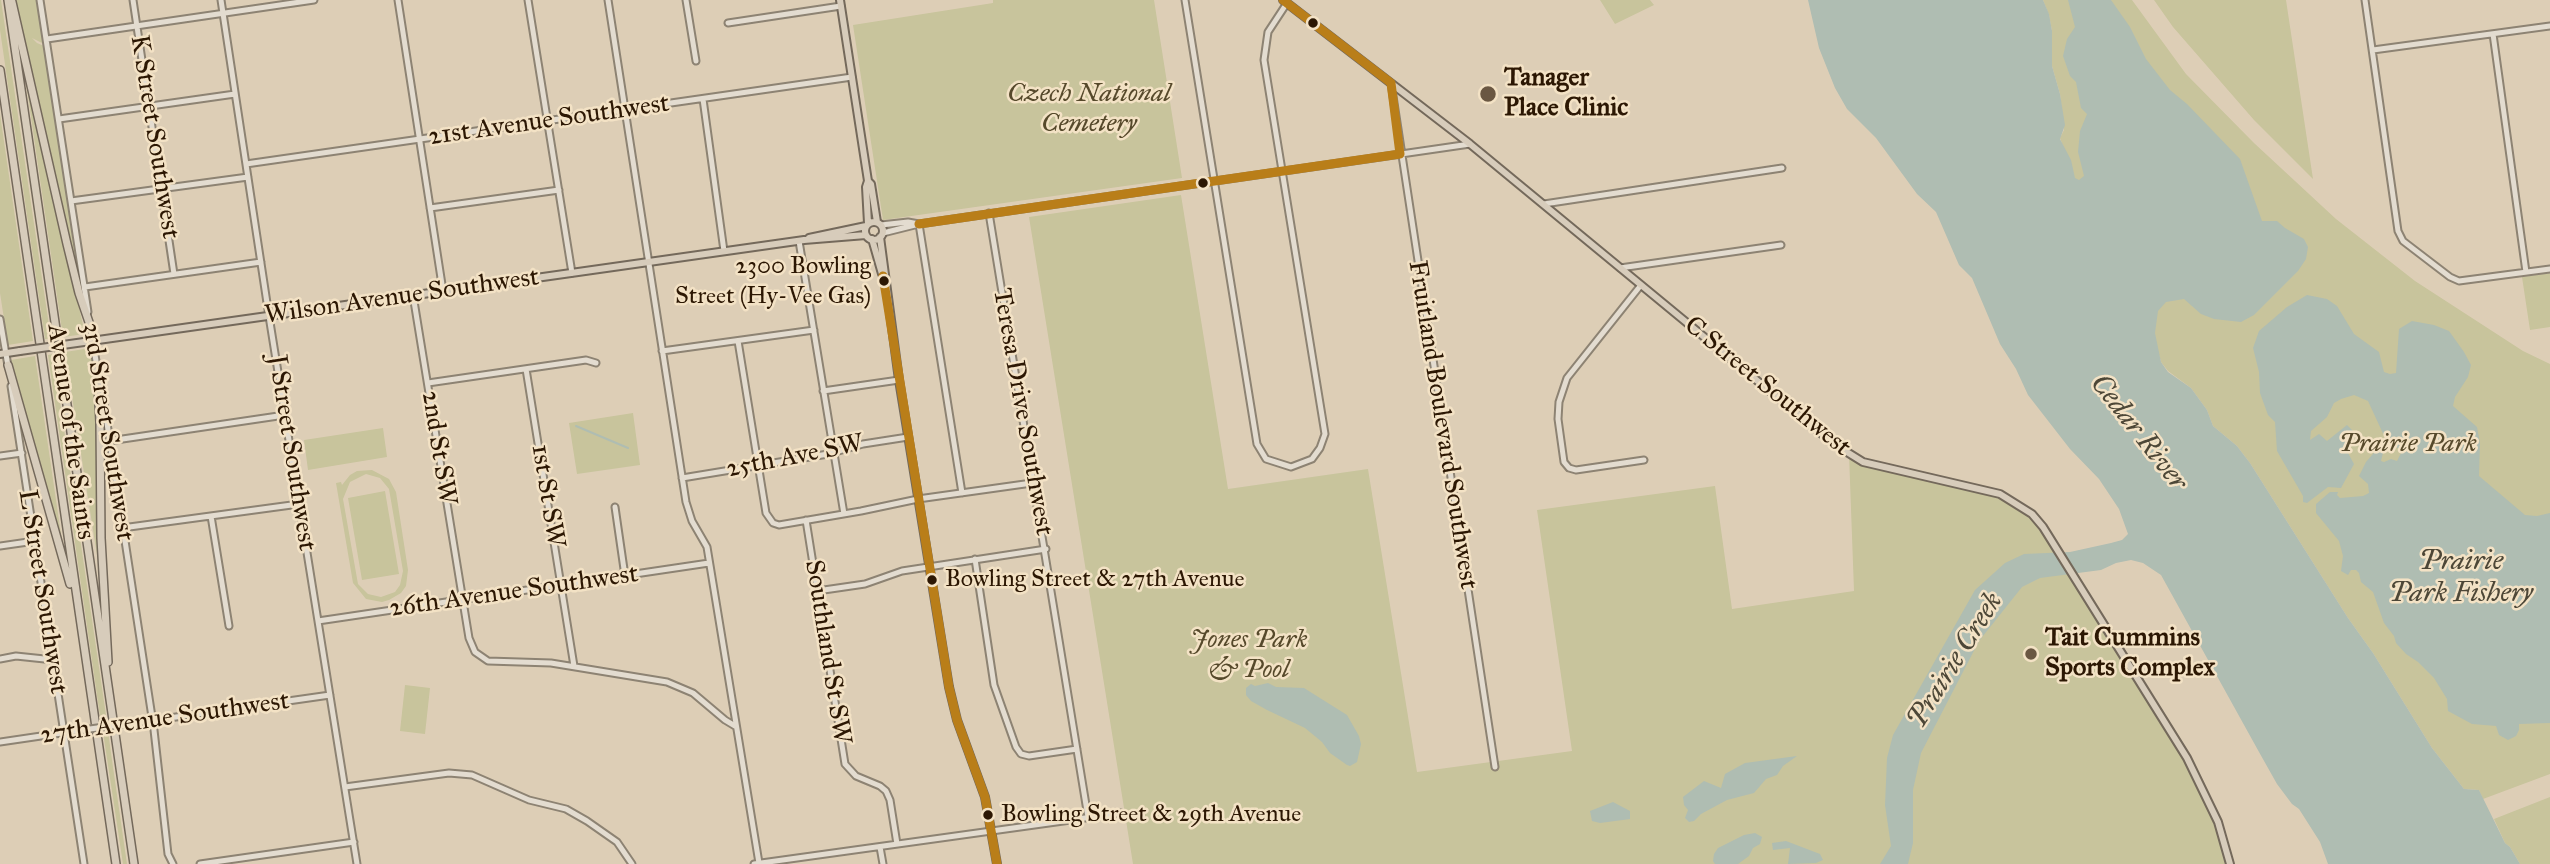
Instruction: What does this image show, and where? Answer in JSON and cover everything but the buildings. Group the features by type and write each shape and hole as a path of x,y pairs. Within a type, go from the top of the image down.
{"highway":[{"path":"10,0 67,244 91,328"},
{"name":"Avenue of the Saints","path":"10,0 134,864"},
{"name":"Avenue of the Saints","path":"0,70 116,864"},
{"path":"8,365 78,613"},
{"path":"97,366 107,684"}],"main road":[{"name":"C Street Southwest","path":"1285,2 1471,144 1849,454 1863,462 2000,494 2032,514 2187,758 2218,822 2230,864"},
{"path":"840,3 868,180 880,229 883,276 950,696 981,785 997,864"},
{"path":"868,180 867,225 883,276"},
{"name":"Wilson Avenue Southwest","path":"3,353 802,240 867,225 880,229"},
{"name":"Wilson Avenue Southwest","path":"802,240 869,237 880,229"}],"street":[{"name":"3rd Street Southwest","path":"40,0 152,721 168,854 172,864"},
{"name":"K Street Southwest","path":"133,0 174,274"},
{"name":"J Street Southwest","path":"221,0 357,864"},
{"path":"47,39 314,0"},
{"path":"398,0 443,291"},
{"path":"528,0 572,273"},
{"path":"608,0 688,514 707,547 759,863"},
{"path":"686,0 696,61"},
{"path":"1185,0 1257,444 1266,459 1282,466 1296,466 1312,459 1325,434 1264,53 1268,32 1285,2"},
{"path":"2365,0 2398,231 2408,247 2459,281 2550,269"},
{"path":"728,23 840,3"},
{"path":"2373,50 2550,26"},
{"path":"2494,34 2526,272"},
{"name":"21st Avenue Southwest","path":"246,164 852,77"},
{"name":"Fruitland Boulevard Southwest","path":"1391,83 1495,767"},
{"path":"59,119 235,94"},
{"path":"703,99 724,251"},
{"path":"880,229 1471,144"},
{"path":"1544,204 1782,168"},
{"path":"71,201 248,177"},
{"path":"430,208 559,190"},
{"name":"Teresa Drive Southwest","path":"989,213 1088,817"},
{"path":"919,224 962,493"},
{"path":"802,240 844,514"},
{"path":"1620,268 1781,244"},
{"path":"85,287 261,262"},
{"path":"1641,285 1567,378 1559,401 1558,419 1564,461 1569,468 1576,470 1644,460"},
{"name":"2nd St SW","path":"414,295 471,646 480,657 500,662 574,666 676,685 702,699 735,726"},
{"name":"L Street Southwest","path":"0,319 3,353 8,365 22,453 84,864"},
{"path":"662,351 814,330"},
{"path":"738,341 766,513 773,523 779,525 918,499 1032,483"},
{"path":"428,383 586,360 596,363"},
{"name":"1st St SW","path":"526,369 574,666"},
{"path":"824,391 899,380"},
{"path":"109,441 285,415"},
{"name":"25th Ave SW","path":"682,478 834,453 871,442 908,437"},
{"path":"0,456 22,453"},
{"path":"122,528 299,504"},
{"path":"615,507 625,576"},
{"path":"211,516 229,626"},
{"name":"Southland St SW","path":"806,520 845,764 856,776 886,791 897,844"},
{"path":"0,546 35,541"},
{"path":"817,591 865,584 902,571 929,566 1046,549"},
{"path":"975,559 994,685 1016,747 1021,754 1029,756 1077,749"},
{"name":"26th Avenue Southwest","path":"318,621 709,563"},
{"path":"0,659 16,656 54,660"},
{"name":"27th Avenue Southwest","path":"0,742 330,695"},
{"path":"345,787 449,773 472,775 507,792 566,809 617,842 632,864"},
{"path":"754,864 1121,813"},
{"path":"200,864 354,842"},
{"path":"880,847 883,864"}],"green space":[{"path":"0,0 51,339 45,339 0,30"},
{"path":"15,0 37,0 44,44 32,38 44,46 81,290"},
{"name":"Czech National Cemetery","path":"993,0 1154,0 1182,178 883,220 853,25 993,3"},
{"path":"1600,0 1650,0 1654,5 1615,24"},
{"name":"Prairie Park","path":"2043,0 2132,0 2186,74 2254,143 2336,219 2415,281 2523,351 2550,364 2550,774 2483,799 2479,790 2464,789 2432,748 2250,463 2237,446 2213,426 2207,410 2191,388 2168,371 2161,362 2156,344 2075,179 2060,138 2064,130 2060,94 2052,66 2052,31"},
{"path":"2154,0 2286,0 2313,179 2254,120 2173,27"},
{"path":"27,76 85,334 63,337"},
{"path":"0,114 33,341 8,345 0,293"},
{"name":"Jones Park & Pool","path":"1181,195 1228,489 1368,469 1417,772 1572,751 1537,510 1715,486 1732,609 1854,591 1849,454 1863,462 2000,494 2032,514 2202,785 2230,864 1133,864 1029,217"},
{"path":"2550,273 2550,327 2530,330 2522,277"},
{"path":"91,348 97,395 99,568 65,352"},
{"path":"53,354 107,722 101,723 48,355"},
{"path":"35,356 62,541 11,360"},
{"path":"633,413 640,465 577,474 569,423"},
{"path":"383,428 387,457 308,470 304,440"},
{"path":"372,470 389,479 396,492 408,570 406,586 401,593 382,602 366,599 353,583 336,483 341,482 342,485 357,471","holes":["366,474 380,478 389,489 403,571 400,585 395,592 381,597 368,594 358,584 343,499 350,482"]},
{"path":"385,491 399,574 362,580 348,498"},
{"path":"405,685 430,688 425,734 400,731"},
{"path":"108,731 127,864 123,864 103,732"},
{"path":"2550,797 2550,864 2520,864 2505,843 2494,819"}],"water":[{"path":"1808,0 2043,0 2052,31 2052,66 2065,125 2060,139 2071,160 2075,178 2079,180 2084,176 2078,152 2080,131 2087,114 2081,108 2076,82 2070,76 2063,56 2067,39 2075,27 2068,0 2111,0 2130,27 2146,59 2170,90 2240,159 2262,221 2277,221 2304,239 2308,247 2306,259 2298,271 2254,315 2241,322 2214,319 2201,314 2184,299 2166,302 2158,311 2155,333 2161,362 2168,372 2191,388 2207,410 2213,426 2237,446 2250,463 2432,748 2464,789 2479,790 2505,843 2520,864 2328,864 2320,842 2299,809 2277,784 2161,575 2143,563 2131,560 2101,570 2040,578 2022,587 1979,641 1921,753 1913,790 1913,843 1908,864 1880,864 1891,846 1885,805 1887,758 1893,735 1975,590 2005,563 2024,554 2070,552 2122,540 2128,534 2119,509 2099,479 2070,449 2028,395 2000,344 1972,278 1959,265 1936,212 1917,194 1876,138 1847,109 1835,88 1819,48"},
{"name":"Prairie Park Fishery","path":"2307,295 2327,299 2337,306 2354,334 2379,352 2384,372 2396,373 2399,329 2412,321 2449,331 2464,352 2471,365 2453,406 2477,427 2480,443 2479,476 2525,515 2550,513 2550,723 2519,724 2516,736 2508,740 2499,735 2496,726 2472,724 2448,711 2447,699 2434,678 2396,643 2384,623 2373,592 2361,582 2359,573 2351,570 2348,575 2341,571 2343,556 2339,541 2316,513 2316,504 2330,492 2338,492 2340,498 2369,493 2368,484 2359,476 2366,462 2378,448 2383,453 2381,461 2384,462 2391,459 2397,461 2402,451 2386,440 2368,401 2354,395 2341,399 2334,403 2327,417 2311,431 2310,440 2319,434 2327,441 2347,425 2356,434 2348,453 2354,464 2341,488 2328,487 2307,503 2303,502 2303,496 2277,451 2275,422 2268,415 2260,393 2259,372 2253,348 2259,331 2287,307"},
{"path":"1268,683 1276,687 1304,688 1347,715 1361,744 1357,762 1347,765 1330,753 1322,742 1305,728 1267,710 1246,695 1246,688 1251,684 1255,686"},
{"path":"1797,756 1783,766 1777,775 1766,779 1754,793 1727,800 1701,814 1694,821 1689,822 1685,818 1688,810 1683,797 1704,781 1721,788 1725,774 1745,763"},
{"path":"1613,802 1630,811 1630,819 1600,823 1592,821 1590,811"},
{"path":"1755,833 1762,837 1760,844 1753,848 1749,856 1738,864 1715,864 1714,854 1718,848 1744,835"},
{"path":"1786,841 1820,854 1823,860 1816,863 1788,864 1790,848 1773,850 1772,843"}],"waterway":[{"path":"576,426 628,448"}],"transit line":[{"path":"919,224 1400,154 1391,83 1283,0"},
{"path":"883,276 949,687 957,720 985,797 997,864"}],"place":[{"name":"Tanager Place Clinic","path":"1488,94"},
{"name":"2300 Bowling Street (Hy-Vee Gas)","path":"884,281"},
{"name":"Bowling Street & 27th Avenue","path":"932,580"},
{"name":"Tait Cummins Sports Complex","path":"2031,654"},
{"name":"Bowling Street & 29th Avenue","path":"988,815"}],"water label":[{"name":"Cedar River","path":"2138,433"},
{"name":"Prairie Creek","path":"1956,661"}]}
